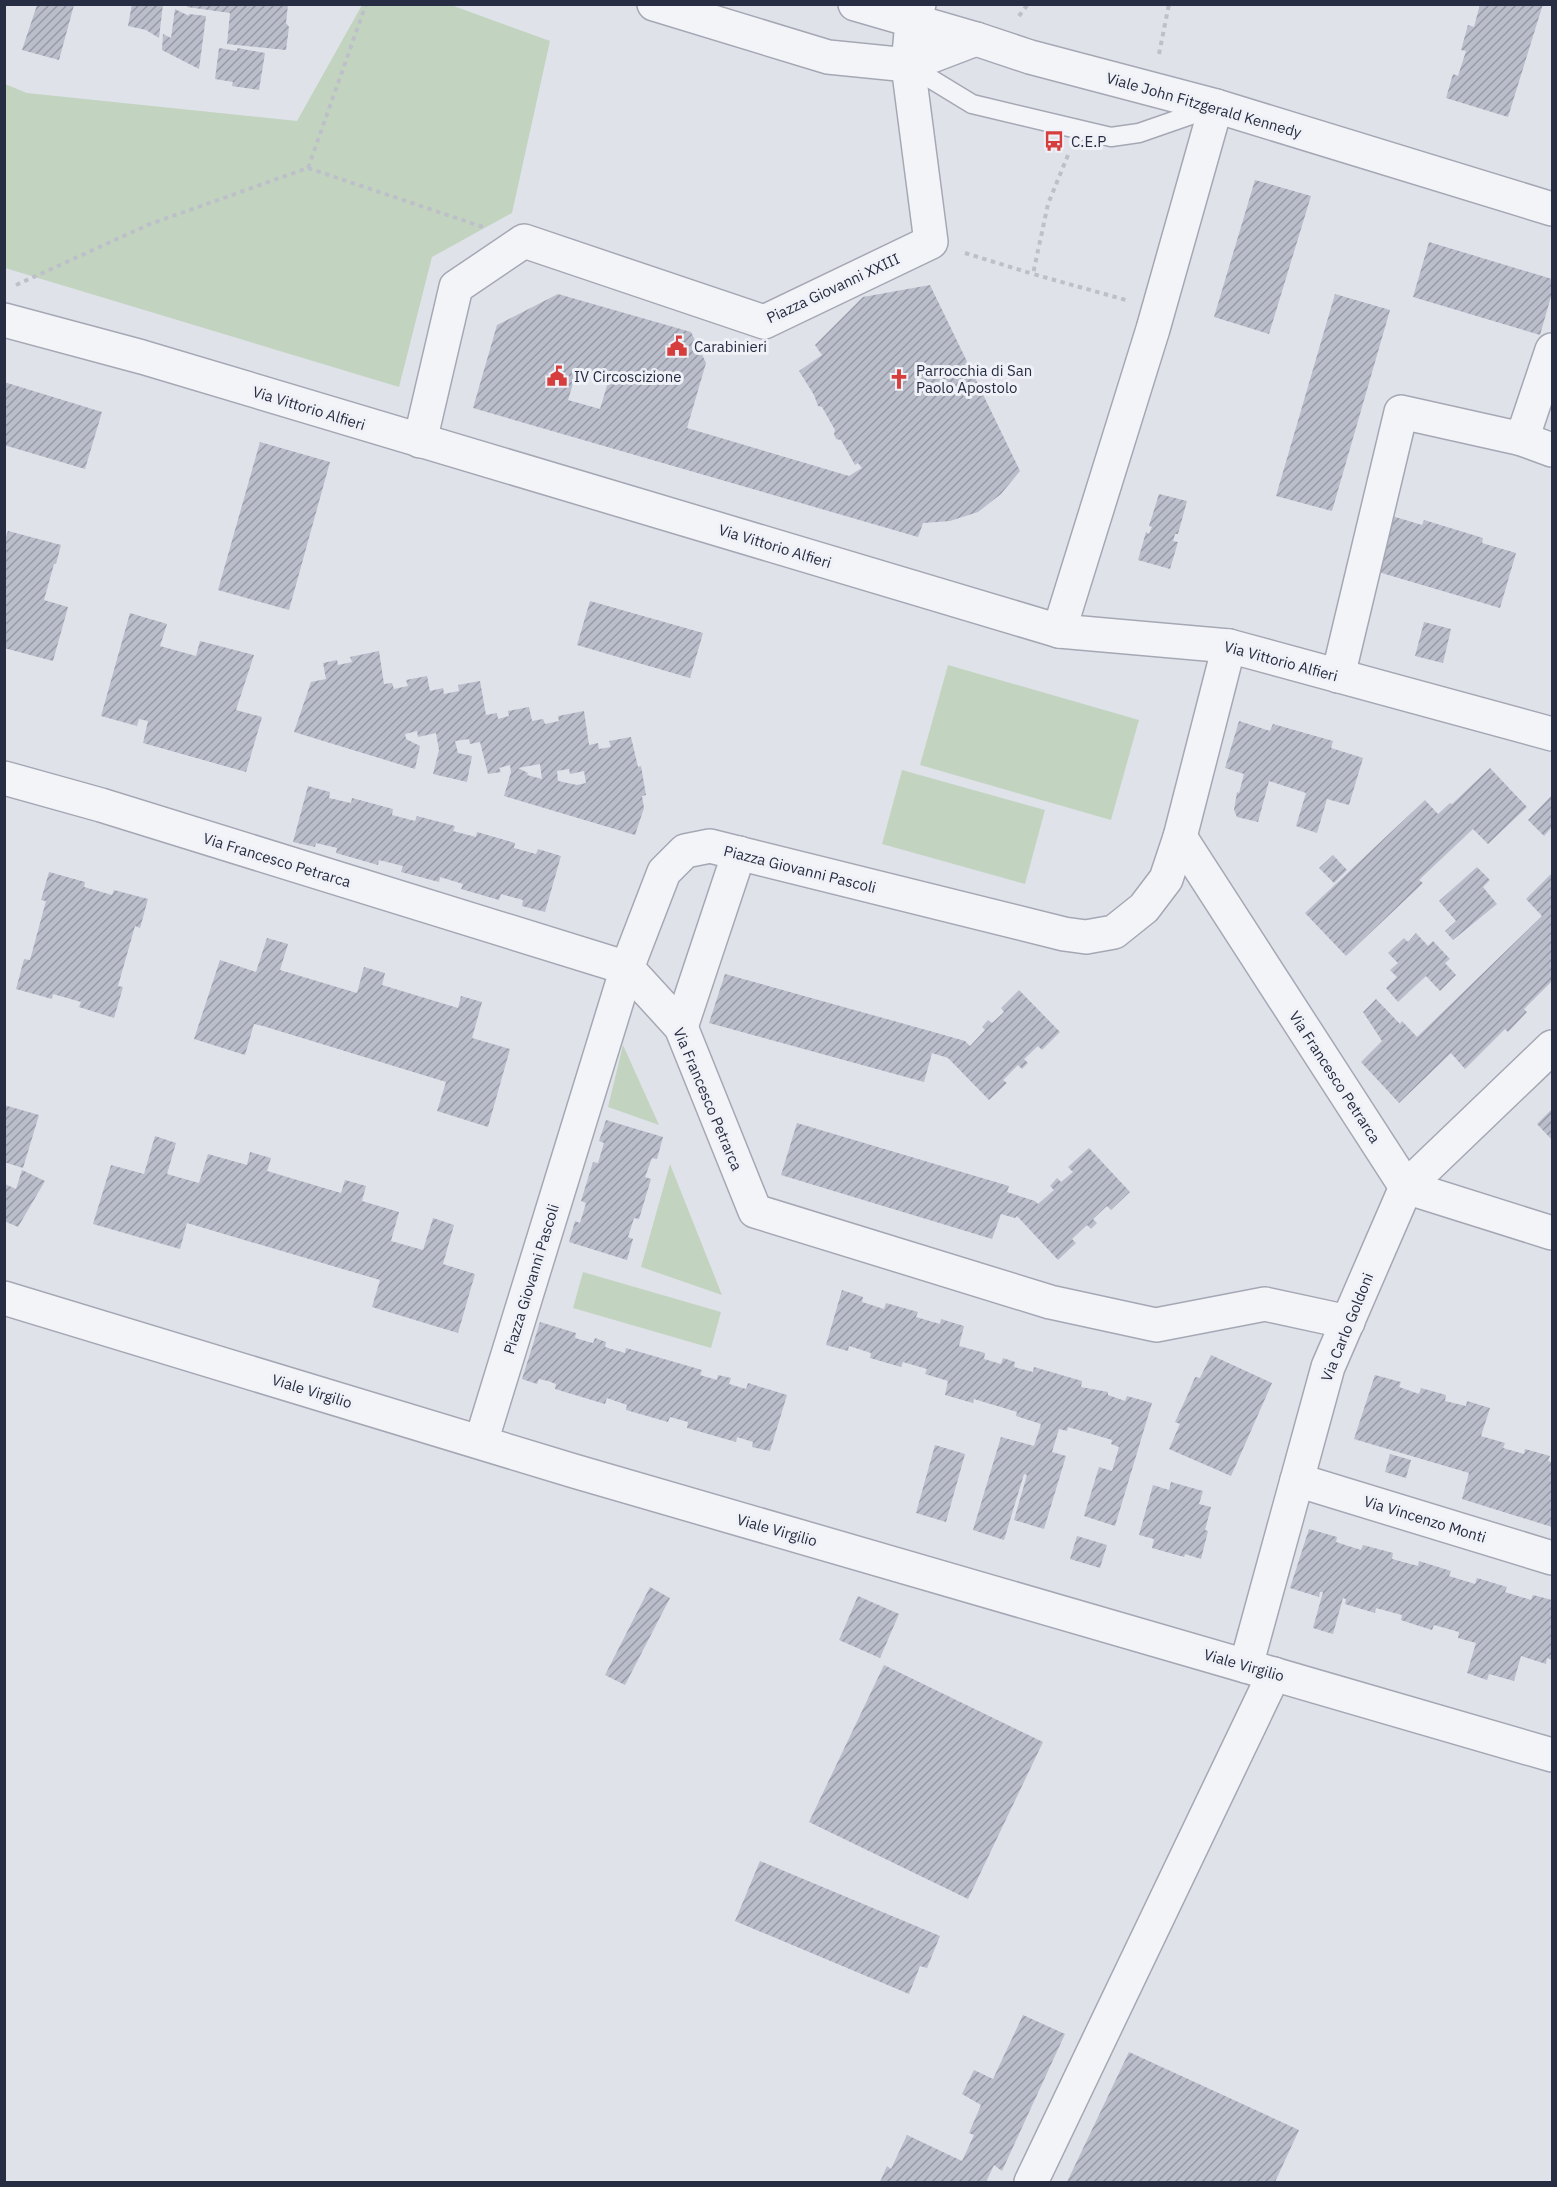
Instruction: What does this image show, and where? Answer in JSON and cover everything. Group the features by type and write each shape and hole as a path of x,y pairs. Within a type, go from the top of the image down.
{"street":[{"path":"654,4 828,57 908,65 976,39"},
{"name":"Viale John Fitzgerald Kennedy","path":"855,4 915,13 976,39 1030,57 1216,106 1552,209"},
{"path":"915,13 908,65 932,242"},
{"path":"1059,631 1158,309 1216,106"},
{"path":"420,441 456,287 524,241"},
{"name":"Piazza Giovanni XXIII","path":"524,241 764,322 932,242"},
{"name":"Via Vittorio Alfieri","path":"4,320 142,357 1059,631 1229,646 1552,734"},
{"path":"1522,439 1552,350"},
{"path":"1338,676 1401,412 1522,439 1552,450"},
{"name":"Piazza Giovanni Pascoli","path":"481,1442 627,968 664,872 685,851 710,846 1034,928 1086,937 1114,932 1144,908 1166,879 1180,837 1229,646"},
{"name":"Via Francesco Petrarca","path":"4,778 112,809 627,968 681,1027 755,1211 1050,1302 1156,1325 1265,1304 1348,1322"},
{"name":"Via Francesco Petrarca","path":"1180,837 1406,1187"},
{"path":"681,1027 739,853"},
{"name":"Via Carlo Goldoni","path":"1031,2182 1260,1670 1297,1480 1328,1367 1406,1187 1552,1047"},
{"path":"1406,1187 1552,1233"},
{"name":"Viale Virgilio","path":"4,1298 574,1472 1552,1755"},
{"name":"Via Vincenzo Monti","path":"1297,1480 1552,1558"}],"lane":[{"path":"908,65 972,104 1111,137 1139,133 1216,106"}],"path":[{"path":"308,168 366,4"},
{"path":"1152,90 1168,4"},
{"path":"1033,274 1048,204 1078,129"},
{"path":"15,286 150,224 308,168 524,241"},
{"path":"932,242 1033,274 1158,309"}],"green space":[{"path":"362,5 451,5 550,41 512,213 432,257 399,387 5,268 5,84 27,93 297,121"},
{"path":"948,665 1139,720 1111,820 920,765"},
{"path":"902,770 1045,810 1025,884 882,844"},
{"path":"623,1045 659,1125 608,1107"},
{"path":"670,1164 722,1295 641,1267"},
{"path":"583,1272 721,1312 711,1348 573,1308"}],"building":[{"path":"132,4 163,4 159,38 146,30 128,26"},
{"path":"187,4 288,4 286,23 289,27 286,50 227,44 230,13 187,7"},
{"path":"1480,4 1543,4 1508,117 1446,98 1453,74 1458,76 1466,51 1461,50 1468,25 1474,27"},
{"path":"37,5 74,5 59,60 22,50"},
{"path":"175,9 189,16 189,14 206,16 199,69 162,50 163,34 171,38"},
{"path":"219,48 237,51 237,48 265,53 259,90 232,86 233,82 215,79"},
{"path":"1255,180 1311,196 1269,334 1214,317"},
{"path":"1429,242 1552,279 1552,293 1540,335 1413,297"},
{"name":"Parrocchia di San Paolo Apostolo","path":"930,285 1020,471 1001,494 978,512 950,521 923,523 918,537 473,408 497,325 558,294 691,332 706,363 687,428 849,476 862,468 858,463 855,465 841,440 836,439 835,430 822,407 818,406 799,371 822,355 815,345 863,297","holes":["577,370 609,379 600,409 568,400"]},
{"path":"1335,294 1390,310 1332,511 1276,496"},
{"path":"4,382 102,412 85,469 4,445"},
{"path":"260,442 330,462 289,610 218,590"},
{"path":"1159,494 1187,501 1178,534 1175,534 1173,541 1178,542 1170,569 1138,560 1146,532 1149,534 1152,527 1149,526"},
{"path":"1392,516 1422,525 1424,520 1483,538 1482,543 1516,553 1500,608 1375,571"},
{"path":"8,531 61,545 44,600 68,607 53,661 4,648 4,542"},
{"path":"590,601 703,633 690,678 577,645"},
{"path":"130,613 167,624 160,646 196,656 200,641 254,655 236,710 262,717 246,772 143,743 148,721 139,719 137,726 101,716"},
{"path":"1424,622 1451,629 1443,663 1415,656"},
{"path":"379,651 384,684 392,683 394,689 408,686 406,680 427,676 430,691 443,688 444,694 459,691 458,685 480,681 486,715 497,713 498,719 509,716 508,711 529,707 532,721 543,719 545,724 559,721 558,716 584,711 589,745 598,743 599,749 611,747 609,741 631,737 638,767 641,766 646,795 642,796 644,808 635,835 504,796 511,772 510,765 499,768 501,772 488,774 480,742 470,744 469,739 455,741 458,753 472,756 467,782 433,774 439,750 436,733 418,737 417,731 405,734 406,739 420,746 415,769 294,732 311,682 326,679 323,663 337,660 338,665 352,662 350,657","holes":["540,764 542,779 527,775 528,773 518,768","569,769 570,774 584,771 586,783 577,785 558,781 557,771"]},
{"path":"1239,721 1270,731 1273,724 1333,741 1331,748 1363,758 1349,805 1327,799 1317,833 1296,826 1306,793 1269,781 1258,822 1237,817 1234,810 1237,792 1239,793 1244,774 1225,768"},
{"path":"1490,768 1527,807 1488,844 1473,829 1419,880 1423,883 1346,956 1305,913 1425,800 1438,814"},
{"path":"308,786 330,792 329,798 351,803 352,798 393,809 392,815 415,821 417,816 455,826 453,831 476,837 477,832 515,843 514,848 536,854 538,849 561,856 545,912 522,906 523,900 501,894 499,900 461,889 463,884 440,877 439,882 401,872 403,866 379,860 378,865 336,853 337,848 316,843 315,847 293,842"},
{"path":"1552,795 1552,827 1544,836 1528,820"},
{"path":"1333,855 1347,870 1334,883 1319,868"},
{"path":"1477,867 1490,880 1483,887 1497,904 1453,940 1445,931 1456,921 1439,901"},
{"path":"49,872 85,882 84,887 112,895 114,890 148,899 140,928 135,926 118,986 123,987 114,1018 79,1007 81,1002 53,994 52,999 16,989 24,959 30,960 46,901 41,900"},
{"path":"1552,873 1552,981 1524,1009 1527,1012 1510,1030 1508,1032 1505,1029 1465,1069 1451,1053 1399,1103 1361,1062 1382,1041 1363,1012 1376,999 1400,1024 1402,1021 1417,1037 1542,916 1526,899"},
{"path":"1416,933 1428,946 1433,941 1450,959 1445,963 1456,975 1440,991 1426,976 1398,1002 1386,988 1397,977 1390,970 1398,963 1388,953 1404,938 1408,942"},
{"path":"267,938 288,944 280,970 357,993 364,967 385,973 382,985 458,1008 461,996 482,1002 472,1038 510,1049 488,1127 437,1111 446,1082 263,1026 254,1024 245,1055 194,1039 220,960 256,972"},
{"path":"725,974 965,1041 970,1046 985,1030 982,1027 988,1020 992,1023 1004,1012 1001,1008 1019,990 1060,1032 1042,1050 1038,1046 1024,1059 1028,1063 1022,1069 1018,1065 1003,1080 1007,1083 989,1100 948,1058 932,1053 924,1082 709,1023"},
{"path":"4,1105 39,1115 23,1168 4,1162"},
{"path":"1552,1109 1552,1140 1537,1124"},
{"path":"606,1120 663,1137 657,1159 652,1158 645,1177 651,1179 639,1219 634,1218 628,1237 633,1239 627,1260 569,1242 575,1221 580,1223 586,1203 581,1201 593,1162 598,1163 604,1143 599,1141"},
{"path":"797,1123 1009,1186 1007,1192 1038,1204 1054,1190 1050,1186 1057,1178 1061,1182 1073,1172 1068,1167 1089,1148 1130,1192 1111,1210 1107,1206 1093,1219 1097,1223 1091,1229 1087,1225 1072,1239 1076,1243 1058,1260 1017,1216 1015,1218 1001,1214 992,1239 781,1175"},
{"path":"155,1136 176,1143 167,1174 199,1183 208,1154 247,1165 250,1152 271,1158 267,1171 341,1193 345,1180 366,1186 362,1201 399,1212 391,1241 423,1250 433,1218 454,1225 443,1264 475,1274 458,1333 372,1307 380,1280 187,1223 180,1249 93,1224 111,1165 144,1174"},
{"path":"22,1170 45,1181 18,1227 4,1221 4,1187 5,1184 16,1189"},
{"path":"842,1290 863,1297 862,1302 884,1309 886,1303 918,1312 916,1317 940,1324 941,1319 964,1326 959,1346 985,1353 984,1359 1001,1364 1003,1358 1015,1362 1014,1367 1033,1372 1034,1367 1082,1381 1081,1387 1108,1392 1108,1395 1125,1401 1127,1396 1152,1403 1115,1526 1084,1516 1099,1467 1112,1471 1119,1447 1111,1444 1112,1440 1068,1427 1067,1431 1059,1429 1052,1452 1066,1456 1044,1529 1014,1520 1027,1475 1024,1474 1004,1540 973,1530 1001,1437 1034,1446 1041,1424 1016,1416 1017,1412 974,1399 973,1403 945,1395 948,1381 925,1374 927,1369 903,1362 901,1367 870,1358 871,1353 849,1346 848,1351 826,1345"},
{"path":"540,1322 576,1333 575,1338 593,1343 595,1338 606,1342 605,1347 625,1353 626,1348 702,1370 700,1375 717,1380 718,1375 731,1378 729,1384 746,1389 748,1383 787,1395 770,1451 752,1447 753,1442 737,1437 736,1442 687,1428 688,1422 670,1417 668,1422 626,1410 627,1405 607,1398 605,1404 555,1389 556,1384 548,1381 539,1379 537,1384 522,1379"},
{"path":"1211,1355 1272,1383 1231,1476 1169,1449 1180,1424 1175,1422 1195,1377 1200,1378"},
{"path":"1375,1375 1401,1382 1399,1387 1419,1394 1421,1388 1446,1395 1445,1401 1466,1406 1467,1401 1490,1408 1481,1436 1505,1443 1503,1448 1524,1454 1525,1449 1550,1456 1548,1461 1552,1462 1552,1527 1462,1499 1469,1473 1354,1439"},
{"path":"935,1445 965,1454 946,1522 916,1513"},
{"path":"1390,1454 1411,1460 1406,1478 1385,1472"},
{"path":"1171,1482 1203,1491 1199,1504 1211,1507 1201,1559 1152,1548 1154,1539 1139,1535 1153,1485 1169,1490"},
{"path":"1309,1529 1337,1537 1336,1542 1361,1550 1363,1545 1393,1553 1392,1559 1418,1566 1419,1561 1451,1571 1449,1576 1475,1584 1477,1578 1507,1587 1505,1592 1531,1600 1533,1595 1552,1600 1552,1660 1547,1658 1546,1664 1521,1656 1514,1681 1489,1674 1487,1680 1467,1673 1476,1643 1458,1638 1459,1632 1434,1625 1432,1630 1401,1620 1402,1615 1376,1608 1375,1613 1345,1604 1346,1599 1343,1598 1333,1634 1313,1628 1323,1592 1320,1592 1319,1597 1290,1588"},
{"path":"1077,1536 1107,1545 1100,1568 1070,1559"},
{"path":"650,1587 670,1598 625,1685 605,1675"},
{"path":"858,1596 899,1614 880,1658 839,1640"},
{"path":"884,1665 1043,1742 968,1899 809,1822"},
{"path":"760,1861 940,1936 927,1968 920,1966 909,1994 735,1921"},
{"path":"1023,2015 1065,2034 1002,2171 994,2165 986,2182 880,2182 887,2166 891,2169 907,2135 962,2161 974,2135 969,2133 981,2105 962,2094 974,2070 993,2079"},
{"path":"1129,2052 1299,2130 1275,2182 1067,2182"}],"place":[{"name":"C.E.P","path":"1054,141"},
{"name":"Carabinieri","path":"677,346"},
{"name":"IV Circoscizione","path":"557,376"},
{"name":"Parrocchia di San Paolo Apostolo","path":"899,379"}]}
